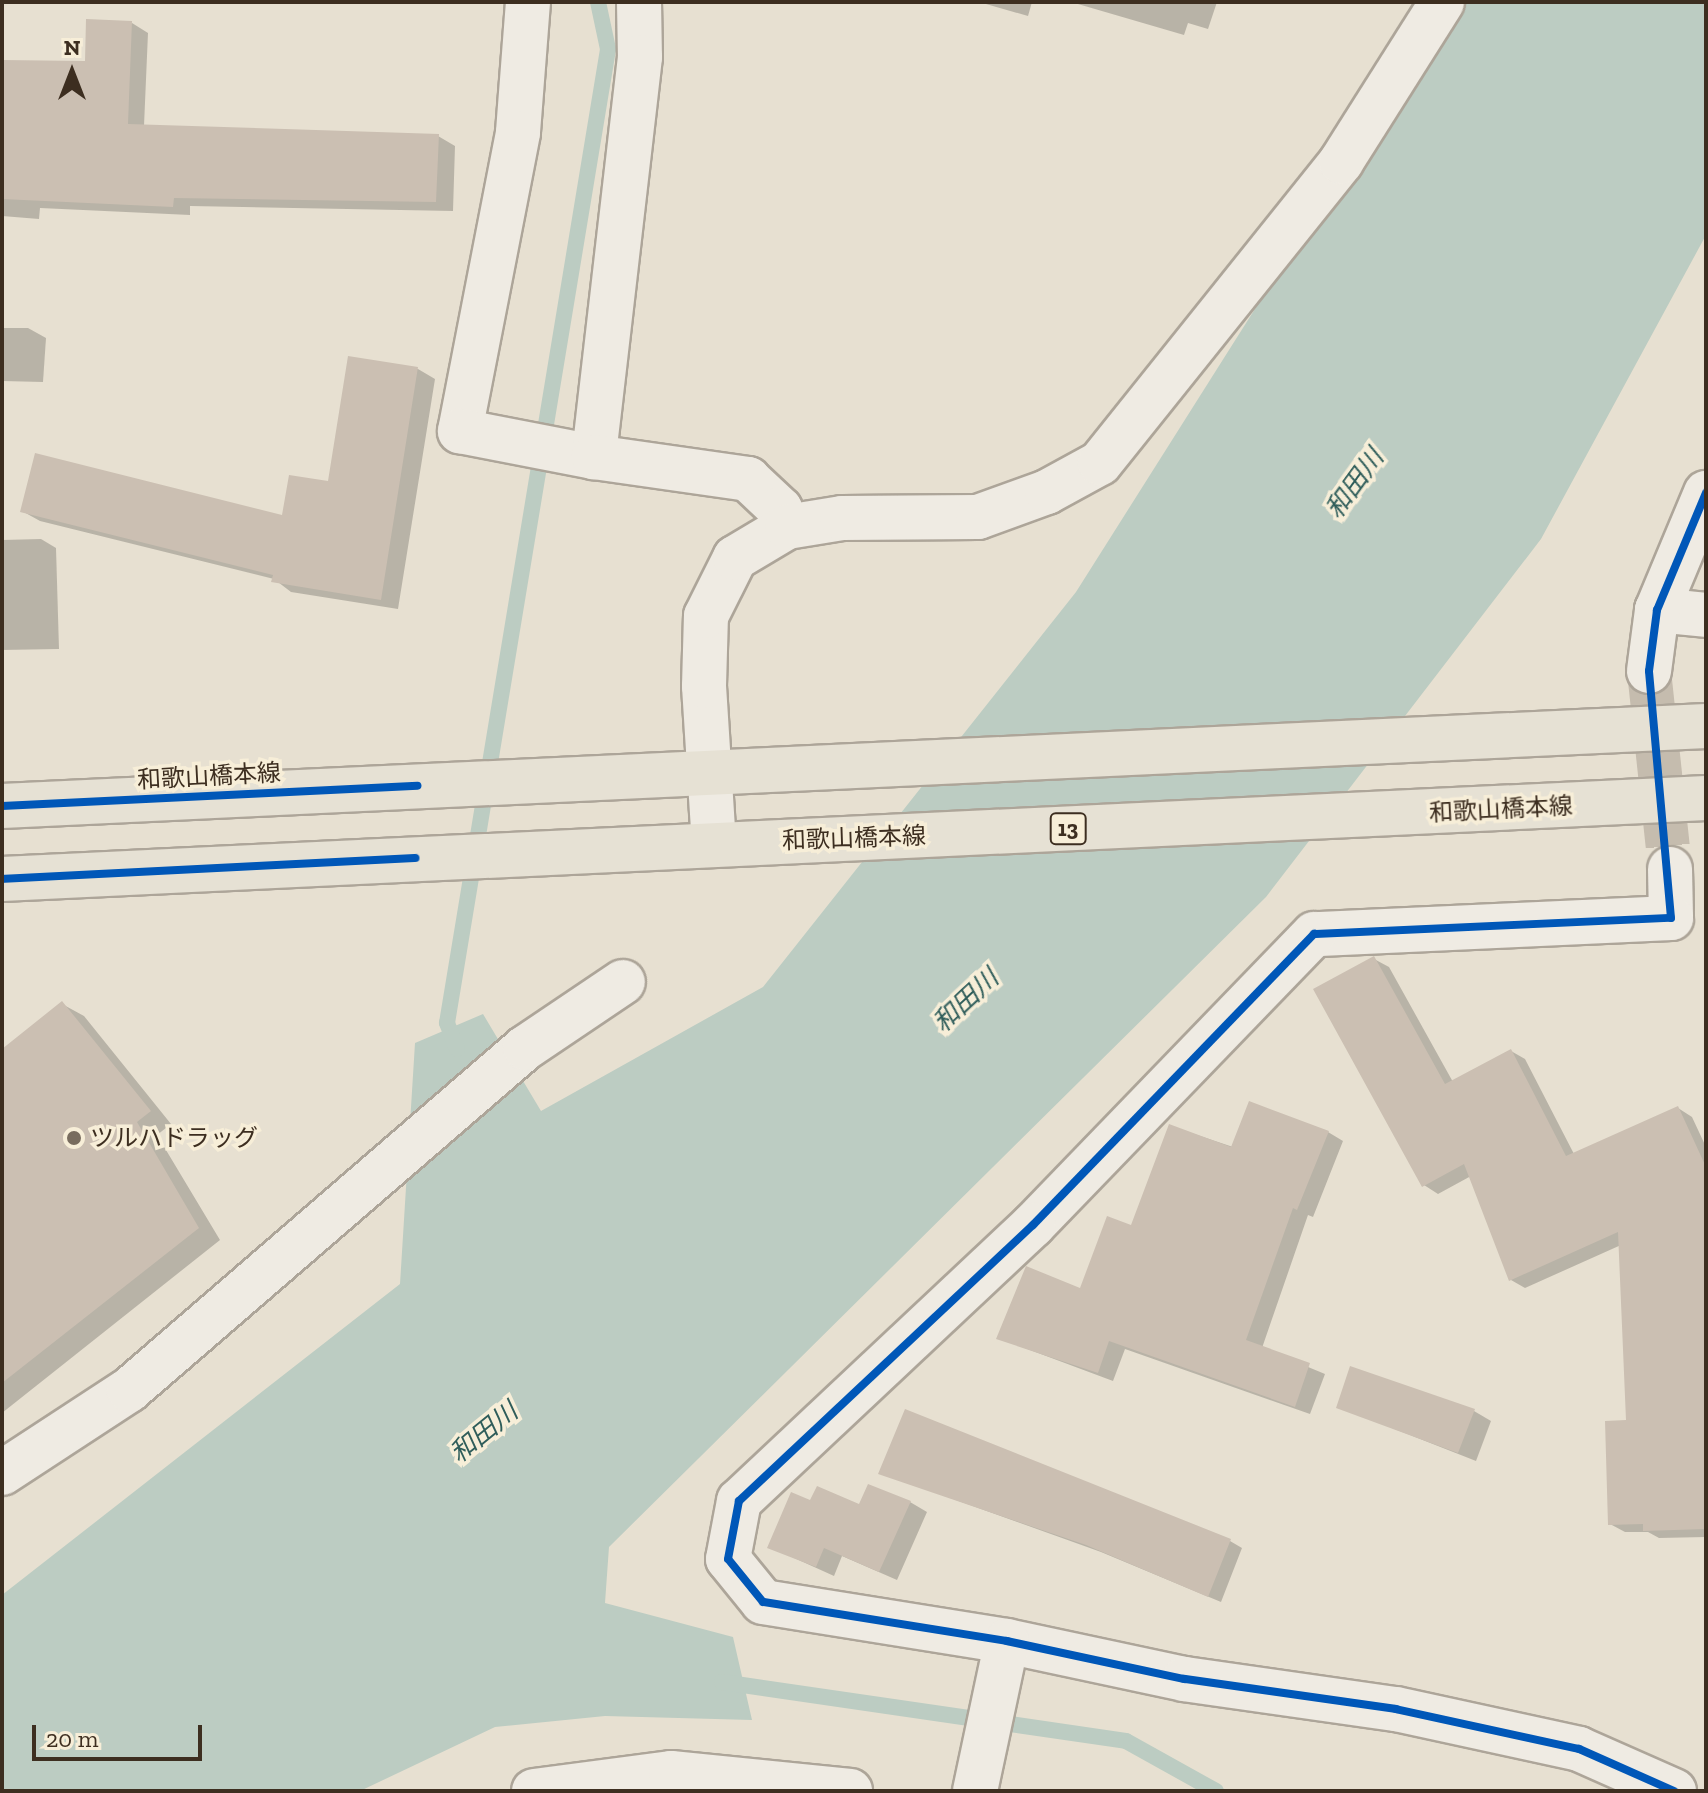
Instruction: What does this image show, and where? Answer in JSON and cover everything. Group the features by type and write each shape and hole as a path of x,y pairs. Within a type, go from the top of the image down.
{"main road":[{"name":"和歌山橋本線","path":"2,806 711,769 1453,740 1706,726"},
{"name":"和歌山橋本線","path":"2,879 1706,798"}],"street":[{"path":"528,2 518,133 460,431 594,457 748,479 780,509 787,527"},
{"path":"594,457 640,57 639,2"},
{"path":"724,844 711,769 704,686 706,616 735,558 787,527 842,518 978,517 1047,492 1100,463 1341,162 1442,2"},
{"path":"1649,671 1657,610 1706,493"},
{"path":"1657,610 1706,615"},
{"path":"1670,869 1688,917 1314,934 1033,1225 739,1501 728,1559 763,1602 1007,1641 1184,1679 1396,1709 1579,1749 1674,1791"},
{"path":"2,1473 129,1390 525,1048 623,982"},
{"path":"976,1777 994,1684 1007,1641"},
{"path":"534,1791 671,1773 850,1791"}],"water":[{"name":"和田川","path":"1449,2 1706,2 1706,235 1541,539 1266,897 609,1547 605,1603 733,1637 752,1720 605,1716 495,1727 360,1791 2,1791 2,1595 400,1284 415,1043 483,1014 541,1111 763,987 1076,592"}],"building":[{"path":"86,19 132,21 128,124 439,134 436,202 174,198 173,207 2,199 2,60 85,61"},
{"path":"348,356 418,367 381,600 271,582 273,575 20,512 35,453 282,515 289,475 328,481"},
{"path":"1374,956 1445,1084 1511,1049 1566,1156 1678,1106 1706,1167 1706,1529 1643,1531 1643,1524 1608,1525 1605,1421 1626,1420 1618,1232 1509,1281 1464,1164 1422,1187 1313,989"},
{"name":"ツルハドラッグ","path":"62,1001 151,1111 137,1122 199,1228 2,1383 2,1049"},
{"path":"1249,1101 1329,1131 1297,1210 1293,1208 1246,1340 1310,1363 1295,1407 1109,1341 1098,1373 996,1339 1026,1266 1080,1288 1107,1216 1131,1225 1169,1124 1231,1147"},
{"path":"1350,1366 1475,1409 1458,1453 1336,1408"},
{"path":"905,1409 1231,1539 1208,1597 1086,1545 878,1474"},
{"path":"868,1484 911,1501 879,1572 824,1548 816,1567 767,1548 791,1492 810,1500 817,1486 859,1504"}],"waterway":[{"path":"457,1049 447,1023 608,49 598,2"},
{"path":"722,1682 1126,1741 1216,1791"}],"tunnel":[{"path":"1649,671 1670,869"}],"cycle path":[{"path":"1674,1791 1579,1749 1396,1709 1184,1679 1007,1641 763,1602 728,1559 739,1501 1033,1225 1314,934 1671,918 1649,671 1657,610 1706,493"},
{"path":"2,806 418,786"},
{"path":"2,879 415,858"}],"place":[{"name":"ツルハドラッグ","path":"74,1138"}]}
